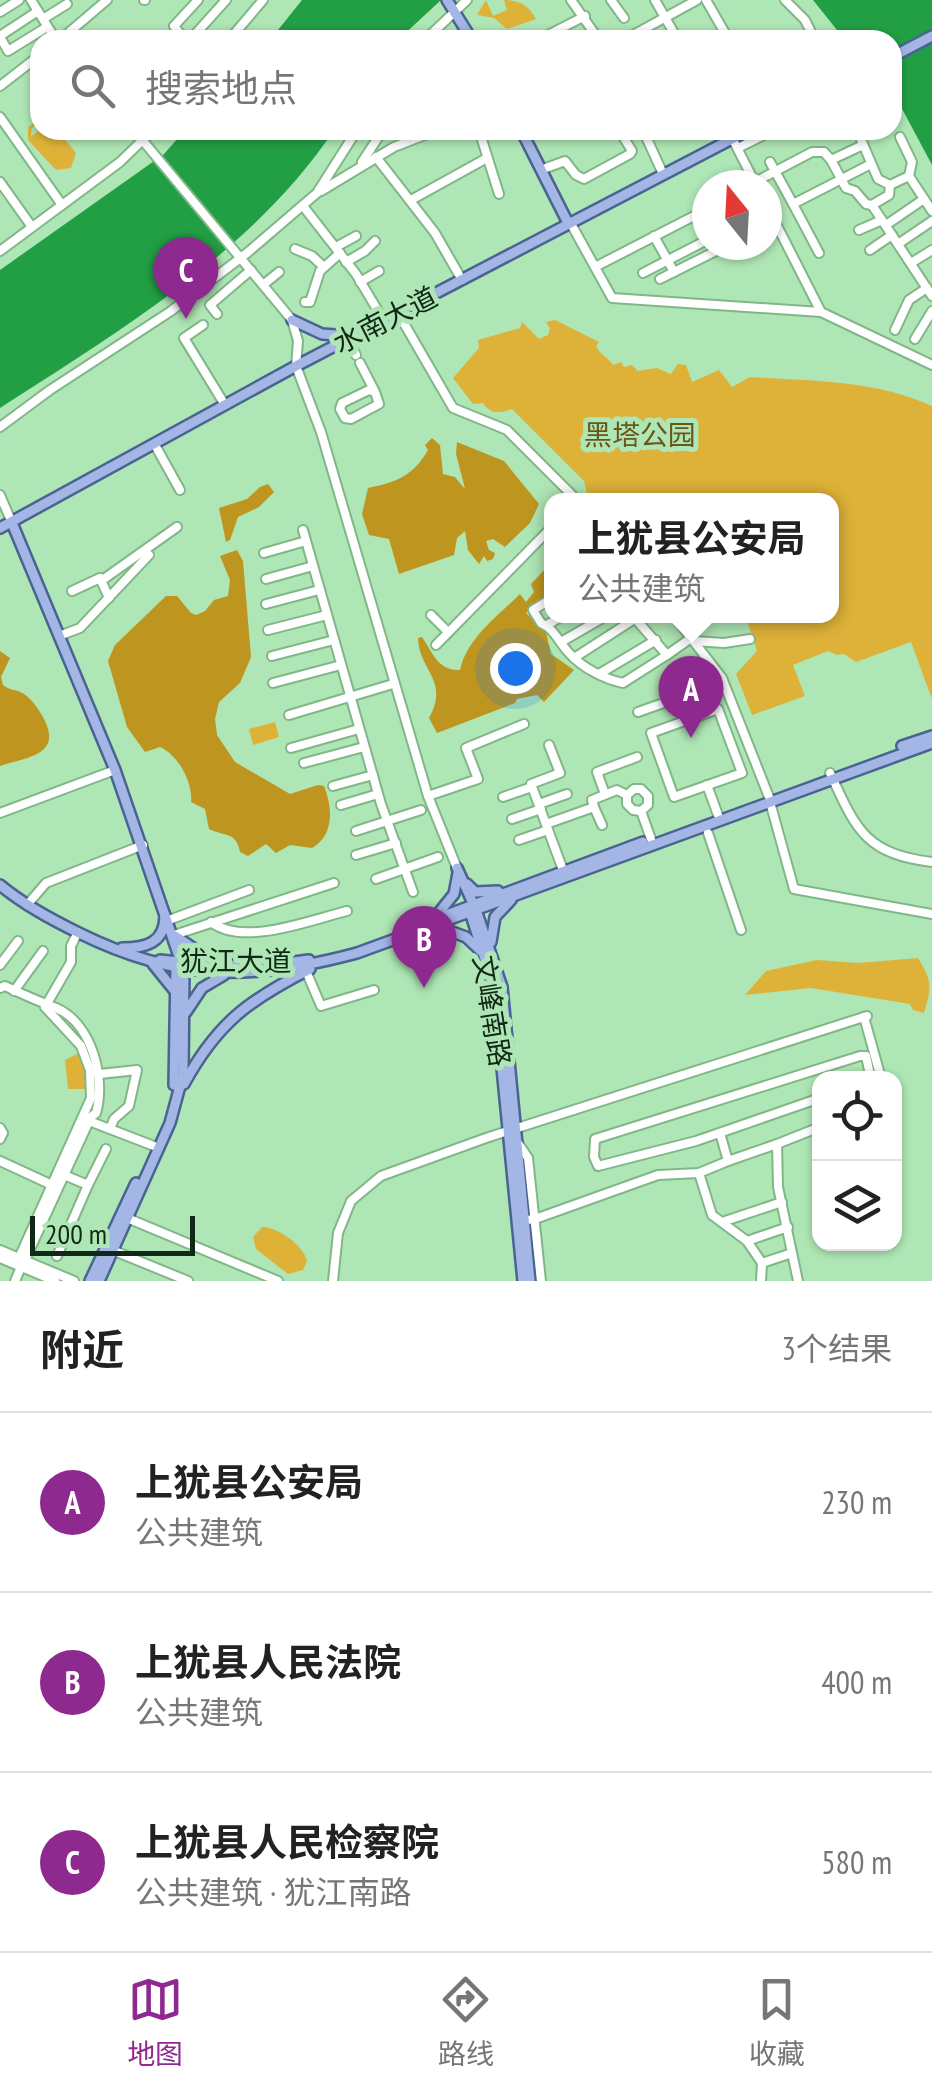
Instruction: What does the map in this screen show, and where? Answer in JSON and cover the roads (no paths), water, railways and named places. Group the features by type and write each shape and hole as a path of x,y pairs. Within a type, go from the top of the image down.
{"main road":[{"path":"456,4 469,30"},
{"path":"902,52 932,36"},
{"path":"528,140 570,222"},
{"path":"529,140 570,222"},
{"name":"水南大道","path":"0,528 296,366 725,140"},
{"path":"292,320 322,334 351,338"},
{"path":"12,523 115,770 175,937 180,967 185,1014 182,1075 176,1100 170,1122 98,1281"},
{"name":"犹江大道","path":"0,885 27,905 110,948 180,967 282,971 324,962 932,739"},
{"name":"犹江大道","path":"516,891 562,870 770,800"},
{"path":"458,869 475,892 516,891"},
{"path":"458,869 454,894 432,923 466,936 488,953 495,918 516,891"},
{"name":"文峰南路","path":"458,869 488,953 525,1220 526,1281"},
{"path":"110,948 138,948 156,941 165,924 164,907"},
{"name":"犹江大道","path":"226,969 322,958 432,923"},
{"path":"175,937 226,969 202,988 185,1014"},
{"path":"147,959 168,979 176,994"},
{"path":"176,1100 199,1056 238,1010 267,990 324,962"},
{"path":"90,1281 166,1120 176,1076 176,994 180,967"}],"street":[{"path":"0,12 20,0"},
{"path":"70,30 107,0"},
{"path":"178,30 174,26 198,0"},
{"path":"198,30 226,0"},
{"path":"238,30 263,0"},
{"path":"571,0 594,30"},
{"path":"611,0 624,18"},
{"path":"656,0 672,30"},
{"path":"643,30 697,0"},
{"path":"706,0 723,30"},
{"path":"785,0 810,30"},
{"path":"33,1 51,30"},
{"path":"31,30 67,4"},
{"path":"434,30 456,4"},
{"path":"558,30 585,16"},
{"path":"30,31 8,51 0,36 43,19"},
{"path":"0,86 30,63"},
{"path":"0,117 62,205"},
{"path":"317,193 351,140"},
{"path":"359,166 376,140"},
{"path":"0,427 183,302 317,193 409,140"},
{"path":"482,140 499,194"},
{"path":"546,168 565,161 584,179 630,154 626,140"},
{"path":"647,140 662,174"},
{"path":"734,140 749,170"},
{"path":"861,140 878,180 890,185 909,176"},
{"path":"901,140 912,162 909,176 932,211"},
{"path":"0,251 144,142 292,320 298,341 296,366 320,432 428,796 458,869"},
{"path":"831,160 863,145"},
{"path":"770,170 815,151 824,152 846,188 855,191 866,204 872,205 888,195 890,185"},
{"path":"376,156 435,233 462,280"},
{"path":"412,200 487,158"},
{"path":"793,204 871,164"},
{"path":"773,167 818,252"},
{"path":"0,182 32,227"},
{"path":"0,207 12,199"},
{"path":"859,230 884,222 924,200"},
{"path":"872,205 928,286 909,300 894,330"},
{"path":"302,206 338,250 384,321"},
{"path":"594,266 692,217"},
{"path":"870,250 932,221"},
{"path":"570,222 612,298 821,312 932,365"},
{"path":"782,235 821,312"},
{"path":"305,302 310,302 324,268 356,236"},
{"path":"654,236 674,272"},
{"path":"346,262 375,241"},
{"path":"643,273 692,248"},
{"path":"295,249 312,256 324,268"},
{"path":"911,264 932,250"},
{"path":"660,279 698,260"},
{"path":"217,314 210,305 251,270"},
{"path":"263,285 280,272"},
{"path":"360,282 380,272"},
{"path":"914,339 932,311"},
{"path":"398,313 453,408 507,430 569,493"},
{"path":"203,324 184,338 225,405"},
{"path":"351,338 358,359 376,392 380,402 345,418 340,409 342,402 369,390 376,392"},
{"path":"155,445 180,490"},
{"path":"0,495 12,523"},
{"path":"101,581 177,527"},
{"path":"303,530 372,775 414,892"},
{"path":"436,645 544,535"},
{"path":"264,553 306,542"},
{"path":"60,636 80,628 149,555"},
{"path":"266,580 313,566"},
{"path":"72,591 100,578 109,598"},
{"path":"266,604 320,590"},
{"path":"544,604 533,610 574,658 623,683 692,639 724,643 750,639"},
{"path":"430,614 448,632"},
{"path":"268,630 326,615"},
{"path":"561,642 594,623"},
{"path":"574,658 626,623"},
{"path":"640,623 668,655"},
{"path":"679,623 723,682 770,800 794,889 932,914"},
{"path":"272,656 334,640"},
{"path":"599,674 656,640"},
{"path":"273,683 340,665"},
{"path":"638,712 723,682"},
{"path":"289,716 393,684"},
{"path":"718,708 742,773 707,785 674,797 650,734 718,708"},
{"path":"428,796 478,779 466,748 524,724"},
{"path":"292,748 359,728"},
{"path":"549,745 560,773 531,784 562,870"},
{"path":"304,763 364,746"},
{"path":"606,794 597,772 636,757"},
{"path":"0,813 115,770"},
{"path":"334,786 372,775"},
{"path":"831,775 851,822 860,831 893,855 932,862"},
{"path":"707,785 718,815"},
{"path":"503,797 532,787"},
{"path":"628,795 637,789 646,792 649,802 641,811"},
{"path":"602,825 592,800 617,790 628,795"},
{"path":"341,805 378,794"},
{"path":"512,820 567,794"},
{"path":"628,795 628,806 641,811 651,839"},
{"path":"518,840 594,807"},
{"path":"356,831 421,810"},
{"path":"708,833 741,930"},
{"path":"356,855 396,844"},
{"path":"27,905 46,883 143,845"},
{"path":"376,879 438,857"},
{"path":"175,937 334,883"},
{"path":"168,920 249,890"},
{"path":"211,922 222,931 236,933 276,929 347,910"},
{"path":"45,1006 71,962 71,946 78,932"},
{"path":"0,964 18,941"},
{"path":"14,990 43,951"},
{"path":"306,971 321,1006 374,990"},
{"path":"0,974 6,978 2,987 64,1019 96,1072 96,1113 86,1120 52,1185 16,1281"},
{"path":"333,1281 338,1233 351,1201 381,1176 866,1017 879,1071"},
{"path":"812,1071 860,1056 866,1056 869,1071"},
{"path":"96,1072 136,1070 129,1106 114,1119 110,1129"},
{"path":"812,1071 595,1139 594,1157 598,1166 720,1133 812,1101"},
{"path":"86,1120 154,1146"},
{"path":"21,1262 86,1120"},
{"path":"0,1128 0,1139"},
{"path":"525,1220 658,1175 699,1173 812,1129"},
{"path":"720,1133 728,1161"},
{"path":"513,1134 528,1158 525,1220 541,1281"},
{"path":"777,1144 782,1202 796,1281"},
{"path":"57,1256 106,1149"},
{"path":"0,1160 52,1185"},
{"path":"699,1173 712,1215 748,1241 762,1263 761,1281"},
{"path":"64,1175 88,1185"},
{"path":"722,1222 782,1202"},
{"path":"127,1218 278,1281"},
{"path":"748,1241 788,1227"},
{"path":"0,1250 54,1281"},
{"path":"112,1250 188,1281"},
{"path":"762,1263 792,1253"},
{"path":"0,1258 74,1281"}],"place":[{"name":"上犹县人民检察院","path":"186,319"},
{"name":"上犹县公安局","path":"691,738"},
{"name":"上犹县人民法院","path":"424,988"}],"park label":[{"name":"黑塔公园","path":"640,435"}]}
